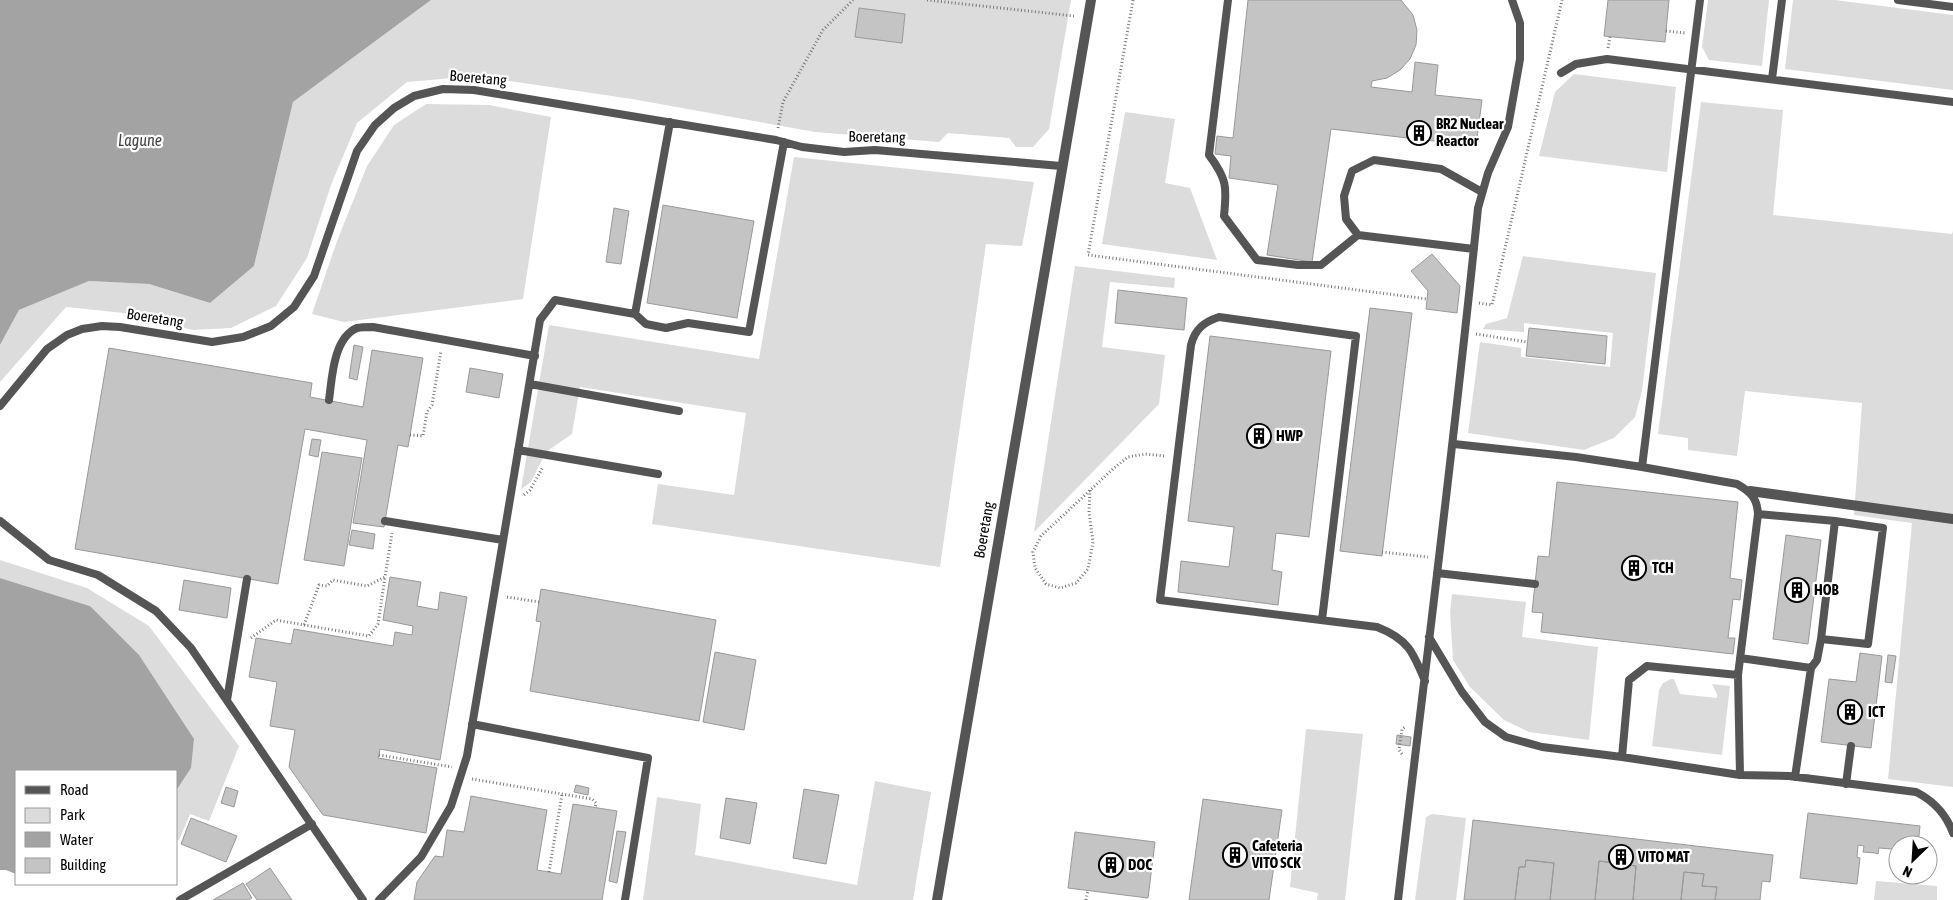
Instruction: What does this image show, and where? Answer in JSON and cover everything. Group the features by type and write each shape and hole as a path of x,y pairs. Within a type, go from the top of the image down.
{"street":[{"name":"Boeretang","path":"937,900 1090,0"},
{"path":"1750,491 1953,518"}],"lane":[{"path":"1228,0 1209,155 1227,188 1224,216 1257,260 1298,265 1322,264 1358,235 1474,249"},
{"path":"1398,900 1454,444 1478,208 1488,173 1508,127 1520,59 1520,23 1512,0"},
{"path":"1642,467 1700,0"},
{"path":"1772,79 1782,0"},
{"path":"1898,0 1953,7"},
{"path":"1560,73 1576,64 1607,59 1953,102"},
{"name":"Boeretang","path":"0,406 47,349 67,335 82,329 102,326 120,327 212,342 243,337 271,326 294,307 314,276 357,151 375,125 394,108 414,96 443,89 474,90 780,141 802,147 844,152 876,150 1061,166"},
{"path":"635,314 670,122"},
{"path":"379,900 421,858 451,806 467,756 540,320 556,300 635,314 646,324 666,328 688,324 749,332 780,141"},
{"path":"1358,235 1346,219 1344,196 1352,171 1374,160 1441,169 1482,192"},
{"path":"1322,620 1356,336 1219,317 1208,320 1193,335 1190,345 1160,600 1378,628 1394,634 1409,647 1425,680"},
{"path":"329,400 336,352 346,337 357,328 373,327 534,356"},
{"path":"530,384 679,410"},
{"path":"1454,444 1576,457 1642,467 1737,484 1750,491 1757,503 1758,514 1738,675 1740,776"},
{"path":"518,450 658,474"},
{"path":"1758,514 1835,521 1883,528 1868,644 1821,639"},
{"path":"0,521 49,560 98,575 156,611 191,648 363,900"},
{"path":"385,521 503,540"},
{"path":"1795,777 1811,668 1817,660 1821,639 1835,521"},
{"path":"1437,573 1535,584"},
{"path":"227,700 247,579"},
{"path":"1429,637 1468,700 1485,722 1506,737 1542,747 1622,757 1740,776 1795,777 1916,792 1929,798 1940,809 1952,828"},
{"path":"1740,658 1811,668"},
{"path":"1622,757 1629,680 1647,666 1738,675"},
{"path":"472,724 648,758 625,900"},
{"path":"1846,784 1851,746"},
{"path":"180,900 312,824"}],"path":[{"path":"780,141 783,102 787,94 822,30 853,0"},
{"path":"926,0 1087,18"},
{"path":"1133,0 1088,255 1426,299"},
{"path":"1468,302 1492,305 1562,0"},
{"path":"1666,31 1695,34"},
{"path":"1465,332 1527,342"},
{"path":"410,435 423,436 427,412 432,405 443,340"},
{"path":"1090,490 1089,512 1092,542 1088,569 1076,583 1060,588 1046,584 1035,568 1033,552 1040,536 1090,490 1128,457 1145,454 1176,457"},
{"path":"509,504 530,490 541,474 548,455"},
{"path":"236,648 276,620 369,636 378,624 394,522"},
{"path":"1382,552 1439,558"},
{"path":"304,625 319,586 327,586 333,580 367,586 385,577"},
{"path":"494,595 539,602"},
{"path":"379,755 592,799 596,804 596,808"},
{"path":"548,872 562,794"},
{"path":"1086,900 1088,890"}],"green space":[{"path":"431,0 1071,0 1049,129 1033,147 1016,147 1009,138 948,133 939,142 815,132 632,99 475,76 407,82 357,123 331,185 307,258 276,306 231,328 193,330 124,313 66,307 0,382 0,345 19,310 89,281 149,284 210,303 254,266 293,102"},
{"path":"1708,0 1769,0 1762,66 1709,60 1702,47"},
{"path":"1793,0 1835,0 1953,15 1953,90 1785,69"},
{"path":"1574,74 1676,87 1667,172 1539,156 1555,92"},
{"path":"1701,102 1783,110 1773,215 1952,234 1953,231 1953,787 1888,779 1912,523 1854,515 1862,403 1745,391 1737,456 1688,450 1688,438 1658,434"},
{"path":"426,104 489,105 551,117 523,299 344,322 312,314 337,241 367,166 394,125"},
{"path":"1125,112 1175,119 1165,183 1190,188 1217,260 1102,244"},
{"path":"794,157 1034,182 1022,246 986,244 940,567 652,524 658,484 734,495 746,413 580,387 572,434 546,452 531,482 521,489 549,325 759,359"},
{"path":"1523,256 1656,273 1642,391 1635,417 1614,438 1584,450 1468,433 1480,342 1521,348 1521,357 1610,367 1613,333 1524,323 1524,332 1483,329 1486,324 1507,318"},
{"path":"1075,266 1175,278 1174,288 1110,282 1102,347 1165,355 1159,404 1034,532"},
{"path":"0,560 87,588 149,626 239,746 209,821 190,814 178,840 178,788 191,768 90,606 0,578"},
{"path":"1452,594 1526,602 1522,637 1598,647 1589,740 1529,732 1504,720 1470,687 1453,660 1450,612"},
{"path":"1674,679 1680,694 1717,698 1712,684 1730,686 1722,755 1652,746 1659,690 1663,683"},
{"path":"1306,729 1363,734 1345,900 1317,900 1318,893 1290,887"},
{"path":"875,781 931,792 913,900 643,900 657,797 701,804 695,855 857,885"},
{"path":"1432,814 1466,818 1456,900 1415,900 1426,817"},
{"path":"1876,881 1888,882 1888,885 1937,886 1937,900 1874,900"}],"water":[{"name":"Lagune","path":"0,0 431,0 293,102 254,266 210,303 149,284 89,281 19,310 0,345"},
{"path":"0,578 90,606 139,655 194,739 191,768 178,788 178,770 15,770 15,874 0,870"}],"building":[{"name":"BR2 Nuclear Reactor","path":"1248,0 1401,0 1413,15 1417,30 1416,45 1410,59 1400,70 1387,78 1372,81 1371,87 1412,92 1415,62 1438,65 1435,95 1482,100 1476,146 1331,129 1312,262 1267,255 1278,185 1229,178 1231,156 1215,154 1217,136 1233,138"},
{"path":"1608,0 1669,0 1665,42 1604,36"},
{"path":"859,8 905,14 902,43 855,37"},
{"path":"663,205 754,221 737,318 647,303"},
{"path":"614,208 629,211 621,264 606,262"},
{"path":"1432,254 1460,286 1457,313 1426,309 1428,291 1411,271"},
{"path":"1118,290 1187,298 1184,330 1115,323"},
{"path":"1370,308 1412,313 1382,556 1340,551"},
{"path":"1529,328 1607,336 1605,364 1526,356"},
{"name":"HWP","path":"1210,336 1331,351 1309,537 1276,533 1272,570 1282,572 1278,605 1178,592 1181,561 1229,567 1234,527 1188,521"},
{"path":"354,345 363,347 357,380 349,378"},
{"path":"109,348 312,383 310,397 363,407 372,350 423,358 408,447 398,445 384,527 353,523 367,440 305,429 278,584 75,549"},
{"path":"470,368 503,374 499,398 466,392"},
{"path":"312,439 321,440 318,457 309,455"},
{"path":"322,452 362,458 344,566 304,560"},
{"name":"TCH","path":"1557,482 1738,502 1730,578 1742,580 1740,600 1733,599 1728,638 1735,638 1733,654 1541,632 1543,613 1532,612 1538,556 1549,557"},
{"path":"352,530 375,534 373,549 349,545"},
{"name":"HOB","path":"1786,535 1821,540 1808,644 1773,639"},
{"path":"390,577 421,582 417,606 438,610 440,592 467,597 440,760 380,749 378,758 437,768 426,833 323,815 289,767 295,730 270,726 277,682 249,677 256,638 291,644 294,629 393,646 395,632 412,635 413,626 383,620"},
{"path":"184,580 231,588 227,618 179,610"},
{"path":"541,589 716,620 699,721 530,691 541,622 536,621"},
{"path":"715,652 756,660 744,730 703,722"},
{"name":"ICT","path":"1860,653 1882,656 1871,748 1821,742 1829,679 1856,682"},
{"path":"1888,655 1896,656 1892,683 1885,682"},
{"path":"1397,735 1411,737 1410,746 1396,744"},
{"path":"576,785 589,788 588,795 574,792"},
{"path":"226,787 238,791 234,807 221,803"},
{"path":"804,789 839,795 826,864 793,858"},
{"path":"471,796 547,810 537,870 561,874 573,804 617,811 602,900 414,900 417,882 435,856 443,857 447,830 464,832"},
{"path":"726,798 757,803 750,844 720,838"},
{"name":"Cafeteria VITO SCK","path":"1203,799 1282,810 1269,900 1189,900"},
{"path":"1808,813 1920,826 1919,835 1888,835 1888,849 1879,848 1878,854 1863,852 1864,846 1858,845 1857,857 1860,858 1857,884 1800,878"},
{"path":"191,818 237,836 226,862 181,844"},
{"name":"VITO MAT","path":"1473,820 1773,855 1770,882 1762,881 1760,900 1715,900 1717,887 1702,886 1704,874 1684,872 1681,900 1633,900 1636,866 1599,861 1595,900 1550,900 1554,863 1526,860 1525,867 1519,867 1515,900 1464,900"},
{"path":"617,831 626,832 617,883 609,881"},
{"name":"DOC","path":"1075,832 1155,842 1148,898 1068,888"},
{"path":"1526,860 1554,863 1550,900 1515,900 1519,867 1525,867"},
{"path":"1599,861 1636,866 1633,900 1595,900"},
{"path":"270,868 292,900 257,900 246,884"},
{"path":"1684,872 1704,874 1702,886 1717,887 1715,900 1681,900"},
{"path":"243,883 252,898 248,900 213,900"}],"place":[{"name":"BR2 Nuclear Reactor","path":"1419,133"},
{"name":"HWP","path":"1259,436"},
{"name":"TCH","path":"1634,568"},
{"name":"HOB","path":"1797,590"},
{"name":"ICT","path":"1850,712"},
{"name":"Cafeteria VITO SCK","path":"1235,855"},
{"name":"VITO MAT","path":"1621,857"},
{"name":"DOC","path":"1111,865"}]}
